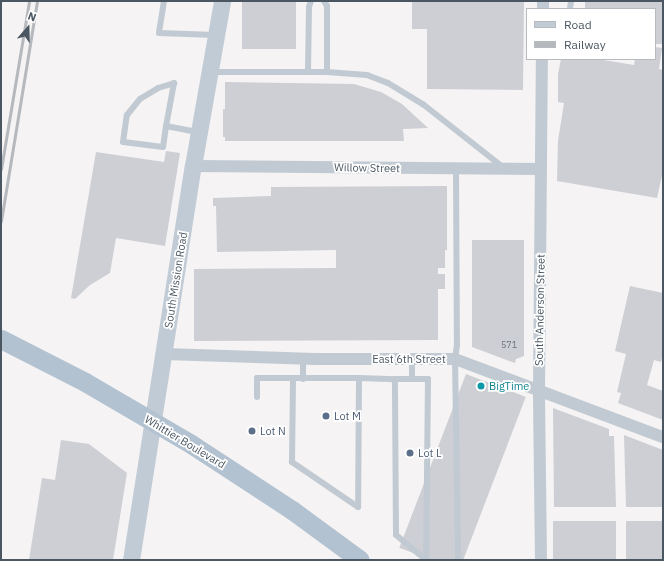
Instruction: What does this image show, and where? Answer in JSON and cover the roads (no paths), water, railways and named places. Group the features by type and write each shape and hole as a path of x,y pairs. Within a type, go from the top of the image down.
{"main road":[{"name":"Whittier Boulevard","path":"1,339 85,382 191,444 292,510 360,560"}],"street":[{"name":"South Mission Road","path":"131,560 193,166 222,1"},
{"name":"South Anderson Street","path":"541,560 539,389 542,60"},
{"name":"Willow Street","path":"193,166 542,169"},
{"name":"East 6th Street","path":"164,354 303,358 455,358 663,437"}],"lane":[{"path":"164,1 159,33 216,35"},
{"path":"308,72 309,7 311,1"},
{"path":"324,1 327,6 327,72"},
{"path":"210,72 327,72 367,75 388,83 424,105 505,168"},
{"path":"174,84 166,126 163,147 123,142 127,115 140,99 158,88 174,84"},
{"path":"166,126 199,132"},
{"path":"456,169 457,345 455,358 458,560"},
{"path":"303,358 303,379"},
{"path":"412,358 412,379"},
{"path":"257,397 257,378 428,379 426,560 396,535 395,379"},
{"path":"293,379 292,462 358,507 359,378"}],"railway":[{"path":"1,169 29,1"},
{"path":"1,221 37,1"}],"place":[{"name":"BigTime","path":"481,386"},
{"name":"Lot M","path":"326,416"},
{"name":"Lot N","path":"252,431"},
{"name":"Lot L","path":"410,453"}]}
